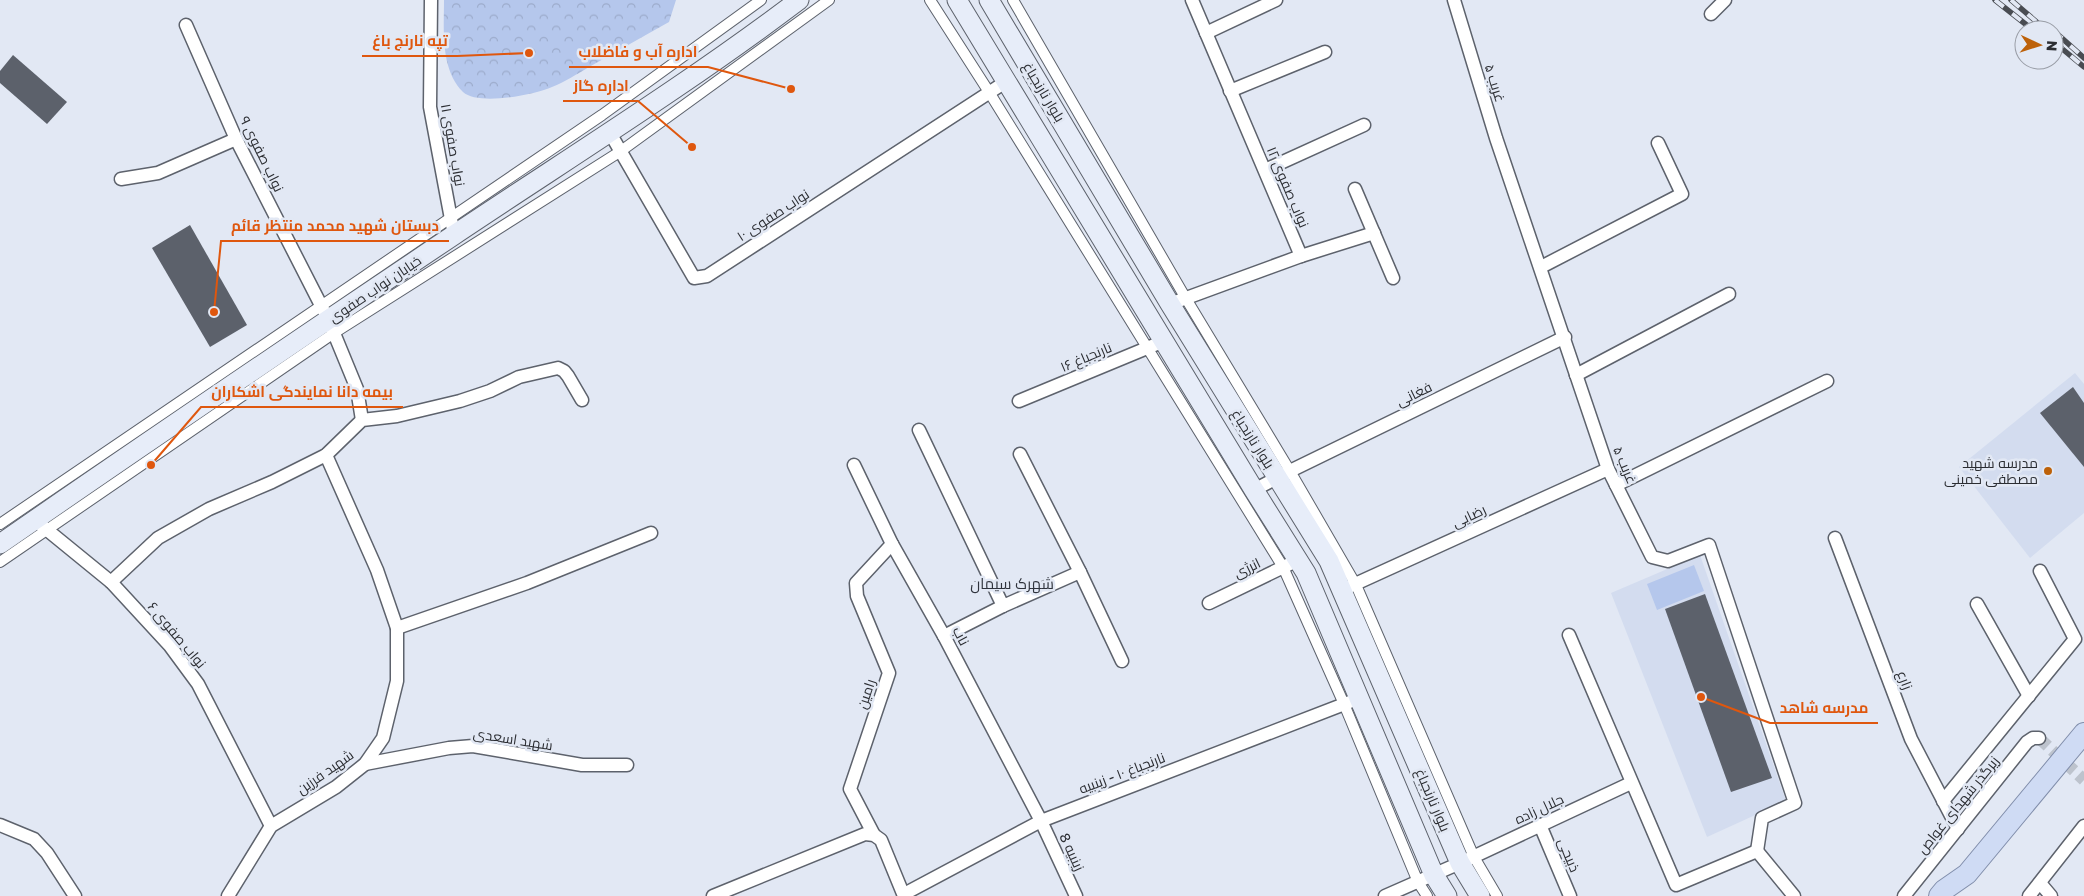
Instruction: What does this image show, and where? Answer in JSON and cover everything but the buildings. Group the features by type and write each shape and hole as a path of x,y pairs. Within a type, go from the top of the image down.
{"main road":[{"name":"خیابان نواب صفوی","path":"0,544 40,525 328,320 452,227 610,133 756,33 799,0"},
{"name":"بلوار نارنجباغ","path":"957,0 1007,81 1155,344 1254,490 1290,564 1306,573 1352,701 1426,878 1447,896"},
{"name":"بلوار نارنجباغ","path":"989,0 1283,474 1329,561 1349,587 1467,860 1480,896"},
{"path":"1939,896 1944,890 1967,874 2084,733"},
{"path":"1958,896 1967,874"}],"street":[{"name":"نواب صفوی ۱۱","path":"431,0 430,107 452,227"},
{"path":"452,227 761,0"},
{"path":"0,524 328,320 621,151 829,0"},
{"path":"930,0 1155,344 1290,564"},
{"path":"1012,0 1177,301 1301,256 1374,233"},
{"name":"نواب صفوی ۱۲","path":"1192,0 1301,256"},
{"path":"1206,33 1276,0"},
{"name":"غریب ۵","path":"1454,0 1496,138 1565,337 1608,469 1652,558 1668,561 1709,545 1795,803 1762,818 1757,851"},
{"path":"1711,14 1725,0"},
{"name":"نواب صفوی ۹","path":"186,25 236,139 328,320 357,389 362,420"},
{"path":"1230,91 1325,52"},
{"name":"نواب صفوی ۱۰","path":"610,133 694,278 707,276 1007,81"},
{"path":"1264,170 1364,125"},
{"path":"121,179 158,172 236,139"},
{"path":"1541,267 1682,194 1658,143"},
{"path":"1355,189 1393,278"},
{"path":"1576,375 1729,294"},
{"name":"فغانی","path":"1254,490 1283,474 1565,337"},
{"name":"نارنجباغ ۱۶","path":"1019,401 1155,344"},
{"path":"111,582 158,538 209,508 272,482 326,455 362,420 397,416 460,402 490,391 519,376 558,368 568,376 582,400"},
{"path":"1616,485 1828,381"},
{"path":"919,430 1003,606"},
{"path":"1020,454 1080,572 1122,661"},
{"name":"شهید فرزین","path":"228,896 271,826 336,787 365,764 383,738 397,681 397,628 377,570 326,455"},
{"name":"ناب","path":"854,465 892,544 944,636 1041,821"},
{"name":"رضایی","path":"1349,587 1608,469"},
{"path":"0,562 40,525"},
{"name":"نواب صفوی ۶","path":"40,525 111,582 170,646 198,684 271,826"},
{"path":"397,628 528,583 652,533"},
{"name":"زارع","path":"1835,538 1911,738 1958,829"},
{"name":"رامین","path":"874,835 850,789 889,673 857,596 856,584 892,544"},
{"name":"انرژی","path":"1209,603 1290,564"},
{"path":"1943,801 2075,639 2040,571"},
{"path":"944,636 1003,606 1080,572"},
{"path":"1978,604 2029,696"},
{"path":"1569,635 1676,885 1757,851 1794,896"},
{"name":"نارنجباغ ۱۰ - زینبیه","path":"874,835 881,840 904,895 1041,821 1352,701"},
{"name":"زیرگذر شهدای غواص","path":"1904,896 2027,742 2033,738 2039,738"},
{"name":"شهید اسعدی","path":"365,764 449,748 473,746 582,765 627,764"},
{"name":"جلال زاده","path":"1426,878 1631,783"},
{"name":"زینبیه 8","path":"1041,821 1076,896"},
{"path":"0,825 34,839 47,853 75,896"},
{"name":"ذبیحی","path":"1540,825 1570,896"},
{"path":"2029,896 2084,826"},
{"path":"714,896 865,834 874,835"},
{"path":"1467,860 1497,896"},
{"path":"1385,896 1426,878 1426,896"},
{"path":"2040,883 2051,896"}],"shaded area":[{"path":"2075,373 2084,384 2084,513 2030,558 1959,467"},
{"path":"1700,555 1786,801 1707,837 1611,593"}],"green space":[{"path":"444,0 676,0 669,22 566,80 533,93 493,99 470,96 463,92 450,72 444,36"},
{"path":"1694,565 1704,591 1657,610 1647,584"}],"tunnel":[{"path":"2039,738 2084,780"}],"railway":[{"path":"1995,0 2020,20"},
{"path":"2011,0 2034,20"},
{"path":"2064,40 2084,58"},
{"path":"2064,50 2084,67"}],"place":[{"name":"تپه نارنج باغ","path":"529,53"},
{"name":"اداره آب و فاضلاب","path":"791,89"},
{"name":"اداره گاز","path":"692,147"},
{"name":"دبستان شهید محمد منتظر قائم","path":"214,312"},
{"name":"بیمه دانا نمایندگی اشکاران","path":"151,465"},
{"name":"مدرسه شهید مصطفی خمینی","path":"2048,471"},
{"name":"مدرسه شاهد","path":"1701,697"}],"district":[{"name":"شهرک سیمان","path":"1012,584"}]}
